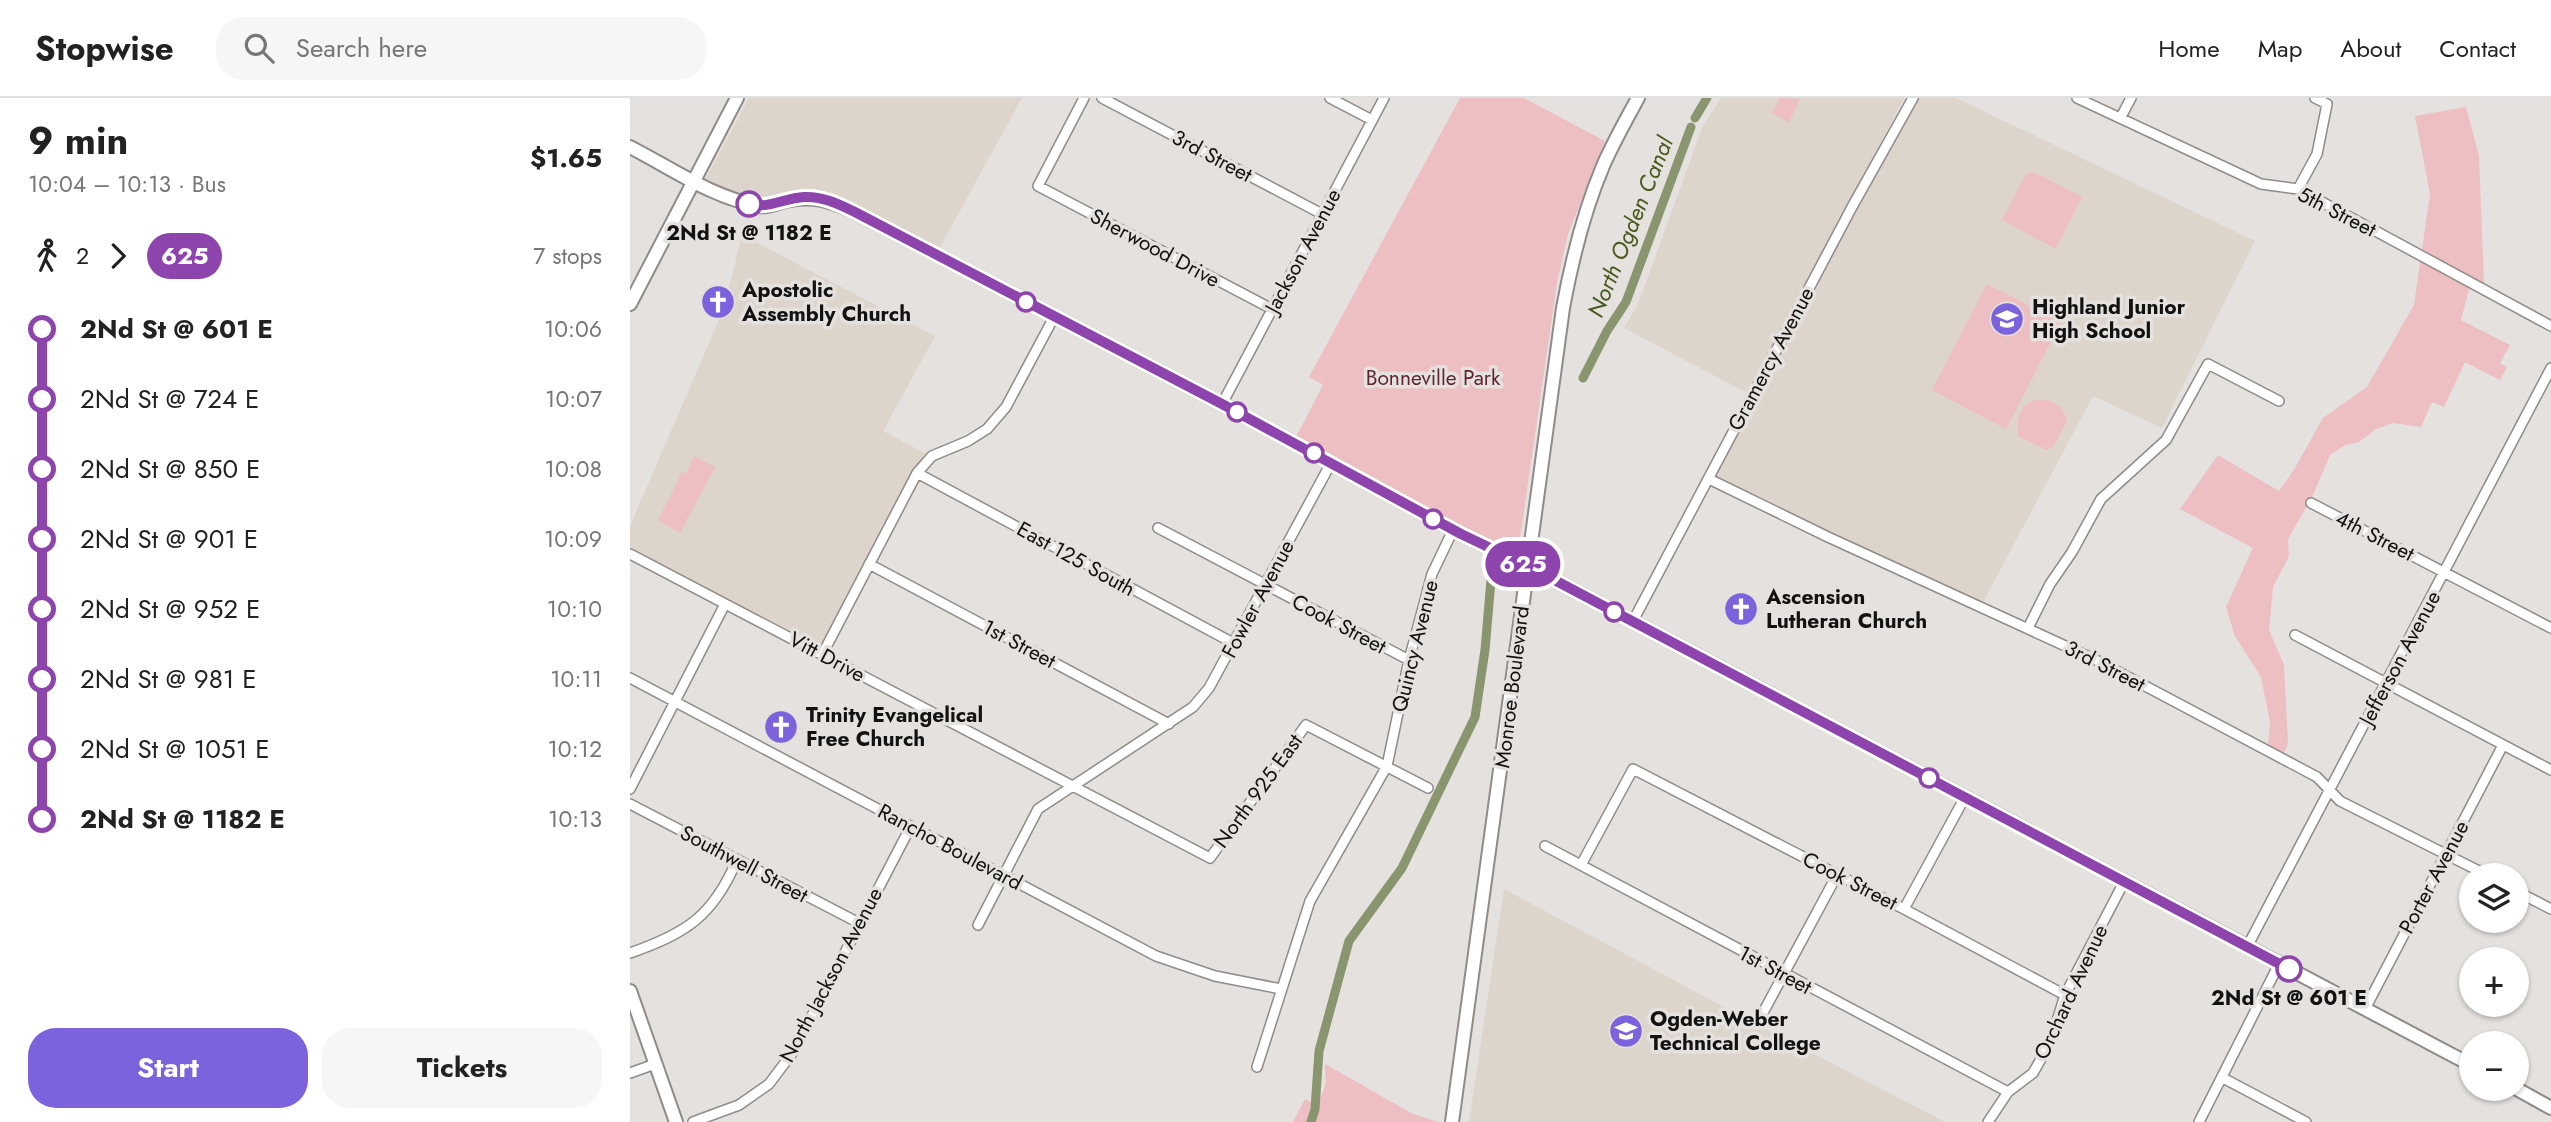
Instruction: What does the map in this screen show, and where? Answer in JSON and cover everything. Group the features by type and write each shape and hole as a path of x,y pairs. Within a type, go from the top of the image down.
{"main road":[{"path":"630,304 737,98"},
{"name":"Monroe Boulevard","path":"1452,1122 1559,333 1571,268 1598,177 1638,98"},
{"path":"630,147 723,196 762,207 804,197 825,199 853,211 2459,1059"},
{"path":"630,991 676,1122"},
{"path":"2529,1096 2551,1108"}],"street":[{"name":"Sherwood Drive","path":"1084,98 1038,186 1272,309"},
{"name":"3rd Street","path":"1102,98 1322,214"},
{"path":"1330,98 1372,120"},
{"name":"Jackson Avenue","path":"1222,404 1384,98"},
{"name":"Gramercy Avenue","path":"1633,621 1913,98"},
{"name":"5th Street","path":"2077,98 2261,184 2298,189 2551,326"},
{"path":"2121,117 2131,98"},
{"path":"2298,189 2317,154 2327,104 2315,98"},
{"path":"822,655 918,473 932,456 968,441 987,429 1006,407 1054,317"},
{"path":"2028,628 2050,584 2072,552 2101,499 2166,440 2208,364 2279,401"},
{"name":"Jefferson Avenue","path":"2247,947 2551,368"},
{"name":"Fowler Avenue","path":"978,925 1038,809 1169,724 1193,707 1209,688 1331,463"},
{"name":"East 125 South","path":"918,473 1235,644"},
{"name":"3rd Street","path":"1709,479 1828,537 2098,661 2317,777 2340,801 2462,863"},
{"name":"4th Street","path":"2311,503 2551,628"},
{"name":"Cook Street","path":"1158,528 1409,660"},
{"name":"Quincy Avenue","path":"1257,1068 1310,901 1387,765 1409,660 1432,574 1453,530"},
{"name":"Vitt Drive","path":"630,554 1210,858"},
{"name":"1st Street","path":"869,564 1169,724"},
{"path":"630,789 725,604"},
{"path":"2295,635 2551,770"},
{"name":"Rancho Boulevard","path":"630,678 1156,956 1215,976 1281,989"},
{"name":"North 925 East","path":"1210,858 1306,724 1387,765"},
{"name":"Porter Avenue","path":"2365,1009 2503,745"},
{"path":"1387,765 1428,788"},
{"name":"Cook Street","path":"1581,866 1633,769 2065,995"},
{"path":"1904,909 1965,797"},
{"name":"Southwell Street","path":"630,804 859,923"},
{"name":"North Jackson Avenue","path":"693,1122 739,1105 769,1084 793,1052 911,826"},
{"name":"1st Street","path":"1545,846 2008,1092"},
{"path":"630,953 676,933 706,912 725,887 737,860"},
{"path":"1758,1022 1837,875"},
{"name":"Orchard Avenue","path":"1988,1122 2008,1092 2033,1073 2049,1043 2065,995 2124,882"},
{"path":"2529,898 2551,909"},
{"path":"2199,1122 2278,964"},
{"path":"630,1073 655,1064"},
{"path":"2223,1078 2306,1122"}],"shaded area":[{"path":"749,98 1022,98 939,249 835,195 803,189 762,197 738,195 706,178"},
{"path":"1721,98 1904,98 1749,394 1624,328 1638,304 1703,126"},
{"name":"Highland Junior High School","path":"1916,98 1956,98 2255,241 2162,428 2093,396 1982,604 1713,478"},
{"path":"742,235 935,336 883,431 928,455 821,647 630,549 630,526 724,308"},
{"name":"Ogden-Weber Technical College","path":"1504,889 1722,1006 1945,1122 1469,1122"}],"green space":[{"name":"Bonneville Park","path":"1460,98 1524,98 1605,141 1568,234 1557,282 1517,559 1295,439 1323,385 1309,377"},
{"path":"1780,98 1800,99 1789,122 1772,113"},
{"path":"2466,107 2479,156 2484,284 2470,285 2461,320 2510,345 2500,363 2507,367 2500,380 2465,362 2444,407 2432,402 2421,427 2393,423 2376,429 2359,442 2345,445 2330,455 2313,495 2288,539 2289,556 2273,587 2269,630 2284,665 2288,744 2283,754 2268,746 2270,722 2261,677 2235,636 2226,607 2253,548 2180,509 2218,455 2279,491 2323,418 2367,387 2414,305 2430,194 2415,116"},
{"path":"2034,172 2082,197 2056,249 2002,220 2026,174"},
{"path":"1987,284 2061,322 2006,429 1932,390"},
{"path":"2041,399 2058,405 2067,420 2053,447 2046,450 2018,436 2019,417 2024,407"},
{"path":"694,456 715,467 680,533 658,520 682,472 686,473"},
{"path":"1325,1064 1413,1114 1438,1122 1293,1122 1305,1099 1317,1106 1326,1084"}],"waterway":[{"name":"North Ogden Canal","path":"1695,118 1707,98"},
{"name":"North Ogden Canal","path":"1583,378 1607,331 1626,302 1691,127"},
{"name":"North Ogden Canal","path":"1311,1122 1315,1109 1319,1051 1349,941 1402,868 1475,717 1485,650 1491,580 1498,567"}],"bus line":[{"name":"625","path":"749,204 762,207 804,197 825,199 853,211 2289,969"}],"place":[{"name":"2Nd St @ 1182 E","path":"749,204"},
{"name":"Apostolic Assembly Church","path":"718,302"},
{"name":"Highland Junior High School","path":"2007,319"},
{"name":"Ascension Lutheran Church","path":"1741,609"},
{"name":"Trinity Evangelical Free Church","path":"781,727"},
{"name":"2Nd St @ 601 E","path":"2289,969"},
{"name":"Ogden-Weber Technical College","path":"1626,1031"}]}
